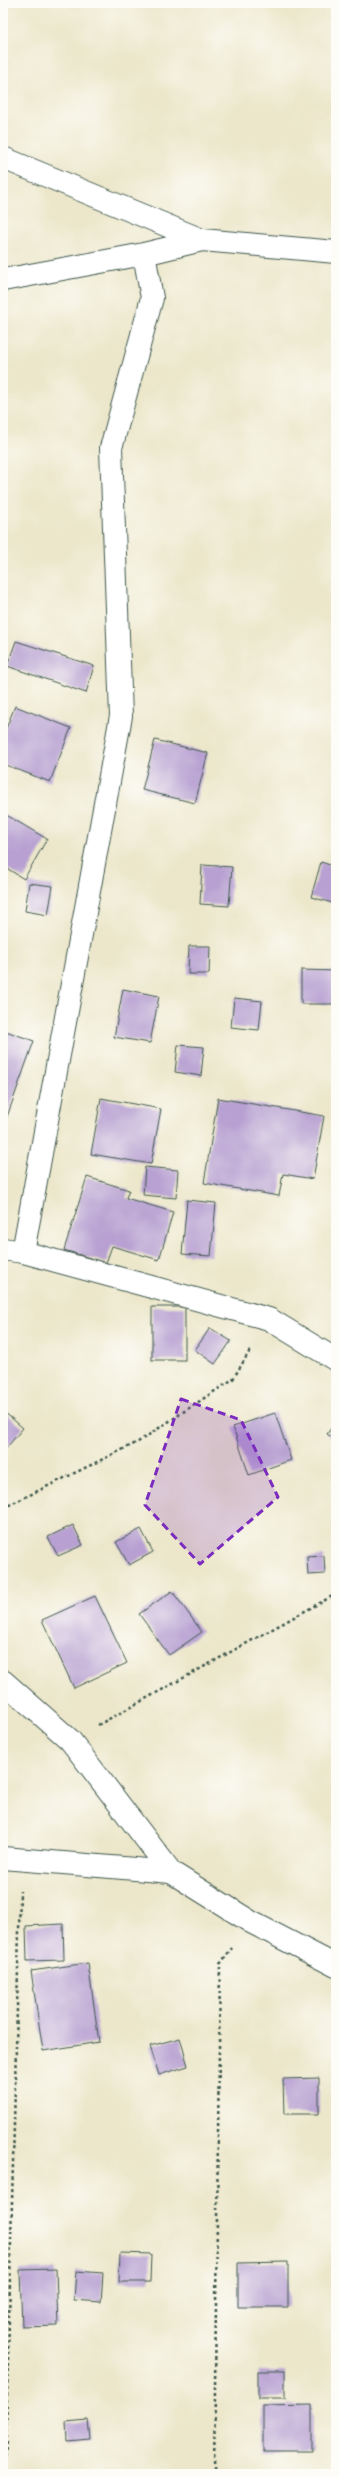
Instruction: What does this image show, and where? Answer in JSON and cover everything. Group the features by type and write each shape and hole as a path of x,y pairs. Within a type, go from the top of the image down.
{"street":[{"path":"3,158 202,240 336,252"},
{"path":"3,280 144,254 202,240"},
{"path":"144,254 152,298 111,448 121,716 13,1251 269,1319 336,1360"},
{"path":"3,1681 70,1740 171,1872 251,1922 336,1966"},
{"path":"12,1858 171,1872"}],"path":[{"path":"3,1508 138,1442 233,1379 269,1319"},
{"path":"70,1740 336,1594"},
{"path":"5,2474 12,1858"},
{"path":"214,2474 220,1964 251,1922"}],"highlighted area":[{"path":"181,1399 241,1420 278,1497 200,1564 145,1505"}],"building":[{"path":"16,641 94,666 86,693 7,666"},
{"path":"15,706 71,728 50,782 3,764 3,736"},
{"path":"155,740 208,753 195,803 142,790"},
{"path":"3,813 47,839 24,879 3,866"},
{"path":"321,862 336,867 336,904 311,897"},
{"path":"202,865 232,867 229,906 200,904"},
{"path":"29,883 53,886 48,915 25,911"},
{"path":"189,946 210,946 209,974 188,974"},
{"path":"301,970 336,971 336,1004 301,1004"},
{"path":"123,989 159,996 150,1043 114,1037"},
{"path":"234,998 262,1001 259,1030 231,1027"},
{"path":"3,1030 34,1041 3,1128"},
{"path":"178,1045 204,1047 201,1076 175,1072"},
{"path":"101,1098 161,1109 151,1164 91,1154"},
{"path":"218,1098 324,1116 313,1179 283,1174 279,1196 204,1183"},
{"path":"145,1167 178,1170 176,1198 143,1195"},
{"path":"87,1177 129,1190 126,1198 173,1212 159,1260 112,1246 106,1263 64,1250"},
{"path":"187,1200 216,1203 211,1256 182,1254"},
{"path":"152,1307 185,1307 185,1360 152,1360"},
{"path":"210,1328 231,1341 215,1364 195,1350"},
{"path":"3,1411 23,1428 3,1452"},
{"path":"275,1413 291,1460 249,1475 233,1427"},
{"path":"336,1421 336,1440 327,1434"},
{"path":"73,1525 83,1545 58,1556 48,1537"},
{"path":"141,1529 153,1552 129,1565 116,1542"},
{"path":"324,1556 325,1574 308,1575 307,1557"},
{"path":"172,1591 202,1632 169,1655 139,1614"},
{"path":"95,1596 127,1663 74,1688 42,1620"},
{"path":"63,1924 64,1960 27,1961 26,1926"},
{"path":"88,1963 99,2042 43,2051 31,1971"},
{"path":"180,2038 188,2066 159,2075 150,2046"},
{"path":"319,2078 319,2114 284,2114 283,2079"},
{"path":"120,2253 151,2254 150,2282 119,2282"},
{"path":"288,2262 288,2307 238,2307 238,2263"},
{"path":"56,2269 58,2326 22,2327 20,2270"},
{"path":"76,2271 103,2273 101,2302 74,2300"},
{"path":"258,2371 285,2371 285,2398 258,2398"},
{"path":"312,2405 312,2451 263,2451 263,2406"},
{"path":"88,2420 90,2439 67,2441 66,2422"}]}
